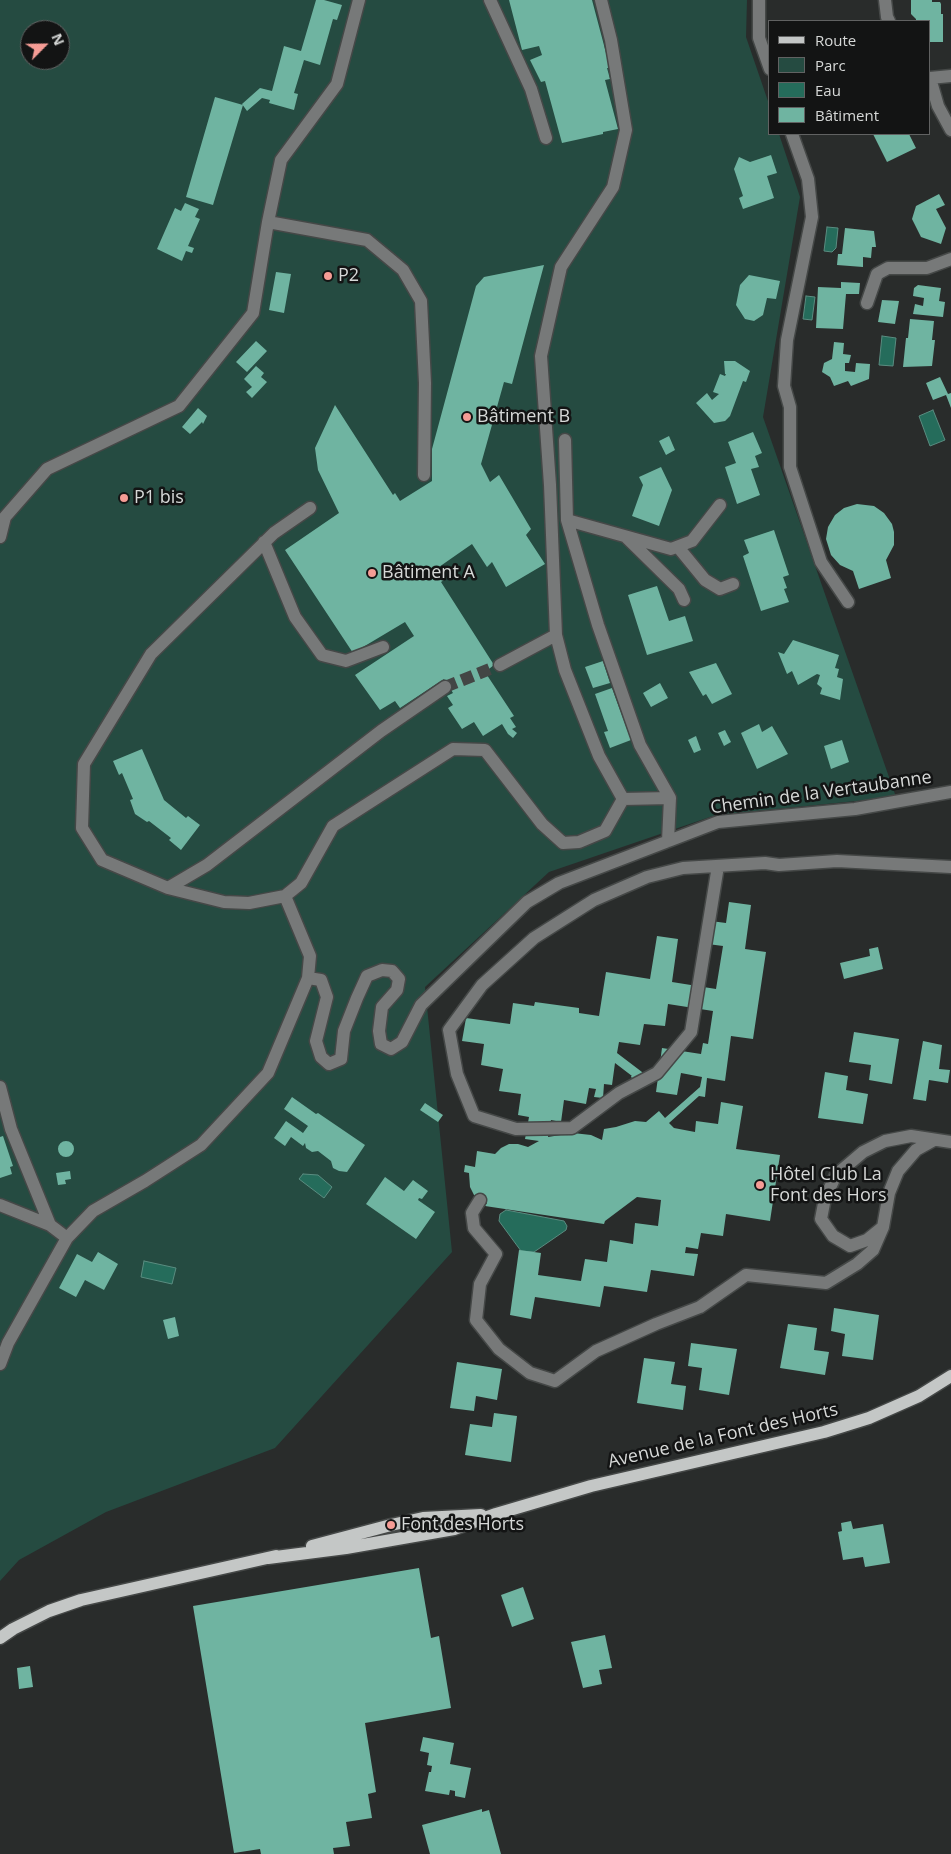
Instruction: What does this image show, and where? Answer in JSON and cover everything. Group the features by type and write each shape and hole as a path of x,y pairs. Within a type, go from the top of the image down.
{"main road":[{"name":"Avenue de la Font des Horts","path":"0,1638 13,1629 49,1611 81,1600 268,1558 423,1518 496,1514 591,1486 771,1446 824,1432 869,1418 919,1396 951,1376"}],"street":[{"path":"0,537 2,516 47,469 179,406 253,313 268,222 281,160 337,84 359,0"},
{"path":"490,0 531,88 546,138"},
{"path":"601,0 611,40 626,130 613,187 561,266 541,356 550,485 556,635 565,670 599,756 623,799"},
{"path":"759,0 759,38 768,64"},
{"path":"885,0 888,20"},
{"path":"931,78 951,76"},
{"path":"931,82 938,106 951,130"},
{"path":"792,135 808,179 812,216 787,340 784,386 790,407 790,467 821,562 848,602"},
{"path":"268,222 367,240 403,270 421,301 425,383 424,475"},
{"path":"867,303 877,274 888,268 927,268 951,259"},
{"path":"565,440 566,520 598,626 640,745 670,798 668,842"},
{"path":"566,520 624,535 670,550 692,541 720,505"},
{"path":"310,508 264,542 151,654 84,764 82,828 102,860 168,888 224,902 249,903 285,896 301,883 333,826 453,749 485,750 542,824 563,843 579,842 605,831 623,799"},
{"path":"624,535 679,590 684,600"},
{"path":"264,542 295,617 322,655 346,661 383,647"},
{"path":"678,547 705,580 720,589 733,584"},
{"path":"500,665 556,635"},
{"path":"168,888 207,866 381,731 445,687"},
{"name":"Chemin de la Vertaubanne","path":"308,978 321,980 327,996 316,1041 321,1057 329,1064 341,1059 344,1031 356,998 367,976 382,970 392,971 399,979 397,990 382,1007 379,1032 381,1044 391,1049 402,1042 421,1005 527,902 559,883 718,822 855,809 951,792"},
{"path":"623,799 670,798"},
{"path":"718,866 691,1032 657,1073 619,1093 572,1128 516,1130 474,1116 457,1074 449,1030 482,985 534,938 594,900 647,877 683,868 765,863 779,865 837,861 951,867"},
{"path":"0,1364 8,1343 67,1238 93,1210 145,1182 201,1145 268,1073 308,978 310,956 285,896"},
{"path":"0,1087 11,1128 50,1225"},
{"path":"883,1227 867,1240 850,1246 833,1236 822,1219 825,1198 836,1175 863,1152 885,1141 911,1136 951,1142"},
{"path":"480,1200 472,1213 474,1228 496,1254 480,1284 476,1320 499,1349 530,1373 555,1381 596,1351 700,1307 746,1275 826,1283 857,1264 872,1250 883,1227 889,1192 898,1171 916,1150 934,1140"},
{"path":"0,1205 50,1225 67,1238"}],"green space":[{"path":"0,0 747,0 746,37 768,101 768,135 779,135 800,197 763,417 896,797 716,815 549,872 425,987 452,1252 275,1448 106,1512 19,1560 0,1581"}],"water":[{"path":"827,227 838,228 836,248 832,252 824,251"},
{"path":"806,296 815,297 812,320 803,319"},
{"path":"882,336 896,338 893,366 879,365"},
{"path":"933,410 945,440 930,446 919,416"},
{"path":"303,1174 318,1175 332,1187 324,1198 299,1179"},
{"path":"506,1210 564,1221 567,1226 566,1230 534,1252 521,1251 499,1221 500,1214"},
{"path":"144,1261 176,1268 172,1284 141,1277"}],"building":[{"path":"316,0 324,0 342,5 337,20 333,19 320,65 304,60 294,93 298,94 294,110 269,103 270,100 262,98 247,111 242,104 260,88 272,91 284,46 301,51"},
{"path":"509,0 592,0 610,68 607,68 610,79 605,80 618,129 562,143 545,81 541,82 530,60 542,55 539,46 522,50"},
{"path":"911,0 940,2 941,14 943,14 943,42 931,42 931,20 916,20 911,14"},
{"path":"215,97 243,105 213,205 186,197"},
{"path":"874,135 910,135 916,148 887,162"},
{"path":"771,155 777,173 767,176 774,198 743,209 739,198 743,196 734,169 739,157 750,162"},
{"path":"939,194 945,205 936,209 946,228 941,244 921,237 912,219 916,206"},
{"path":"185,203 199,209 195,217 200,219 188,246 194,248 192,253 186,251 182,261 157,249 175,208 181,211"},
{"path":"845,228 874,231 876,247 872,247 871,258 863,257 863,267 837,265 838,254 842,254"},
{"path":"544,265 512,384 504,382 481,464 490,482 499,475 531,529 526,535 545,564 506,587 492,562 487,567 472,544 439,567 447,578 441,582 494,665 485,672 514,716 510,718 516,727 512,729 517,733 513,738 502,724 483,736 474,722 462,729 448,708 453,705 447,696 453,693 444,679 400,708 395,701 380,710 355,675 414,636 405,622 353,653 285,550 339,513 318,470 315,448 335,405 393,495 395,493 400,501 432,481 432,449 476,286 484,277"},
{"path":"276,272 291,274 284,313 269,310"},
{"path":"749,275 780,281 776,299 767,298 763,315 754,321 745,319 736,305 740,285"},
{"path":"841,282 860,283 859,294 846,294 843,329 816,328 818,287 841,288"},
{"path":"918,285 941,288 939,301 945,302 943,317 913,314 915,304 923,306 924,298 913,296 914,288"},
{"path":"882,300 899,301 895,324 878,322"},
{"path":"910,319 934,321 932,340 935,340 932,366 903,367"},
{"path":"256,341 267,351 247,372 236,362"},
{"path":"834,342 844,343 843,354 851,355 849,363 845,363 845,371 855,372 856,363 870,364 869,379 851,386 848,381 834,386 830,377 822,372 824,363 832,359"},
{"path":"724,361 735,361 750,371 746,382 743,381 730,416 725,421 714,423 696,403 707,393 712,400 719,394 713,392 720,374 725,376 726,374"},
{"path":"256,366 264,373 261,377 267,382 252,398 246,392 252,387 244,379"},
{"path":"940,377 948,394 951,393 951,408 946,395 933,400 926,383"},
{"path":"198,408 207,416 203,424 202,422 190,434 182,427"},
{"path":"753,432 762,453 755,456 759,467 751,469 760,495 737,504 725,467 736,463 728,442"},
{"path":"669,436 675,450 666,455 659,441"},
{"path":"661,467 672,490 659,526 632,516 643,485 639,477"},
{"path":"857,504 874,506 884,513 892,524 894,532 894,545 886,560 891,578 859,589 853,571 840,565 831,555 826,539 828,527 835,515 844,508"},
{"path":"774,530 789,575 783,577 787,588 784,589 789,602 761,611 743,556 749,553 744,540"},
{"path":"657,586 669,621 685,616 693,641 647,655 628,595"},
{"path":"793,640 839,655 835,668 839,669 837,677 843,679 840,700 820,694 822,688 817,684 820,675 817,674 798,685 792,671 787,674 778,652 784,654"},
{"path":"603,661 610,683 593,688 585,667"},
{"path":"716,663 732,694 712,704 706,694 703,696 689,672"},
{"path":"660,683 668,698 651,707 643,693"},
{"path":"612,688 631,740 610,748 604,732 608,731 595,694"},
{"path":"759,724 762,732 772,726 788,754 757,769 741,733"},
{"path":"725,730 731,742 724,746 718,733"},
{"path":"696,736 701,750 694,753 688,740"},
{"path":"842,740 849,762 831,769 824,746"},
{"path":"142,749 164,800 186,818 188,816 200,825 181,850 169,840 171,838 149,821 147,822 135,814 130,800 133,799 122,773 119,775 113,761"},
{"path":"729,902 751,905 745,949 766,952 753,1039 731,1036 725,1081 707,1078 705,1097 699,1096 669,1123 674,1128 695,1132 696,1121 718,1124 721,1102 743,1106 736,1149 780,1155 770,1221 726,1214 723,1236 701,1233 698,1249 686,1247 685,1253 698,1254 694,1276 651,1270 647,1292 604,1286 600,1307 535,1297 531,1319 510,1315 519,1250 541,1253 538,1275 581,1281 585,1259 607,1262 610,1240 633,1244 635,1223 658,1226 661,1200 637,1197 605,1221 604,1224 485,1206 487,1203 474,1195 470,1187 469,1173 464,1172 465,1165 475,1167 477,1151 495,1154 509,1144 528,1147 539,1141 525,1139 529,1117 518,1115 521,1094 499,1091 503,1069 481,1065 484,1044 462,1041 466,1018 510,1024 513,1003 534,1006 535,1002 579,1008 579,1013 599,1016 606,972 650,979 657,936 678,939 672,982 716,989 723,946 700,943 703,920 726,923","holes":["668,1004 713,1011 708,1044 703,1043 701,1054 662,1048 656,1092 677,1095 681,1073 702,1077 700,1087 665,1118 659,1111 646,1122 635,1121 604,1129 602,1140 591,1135 573,1133 548,1137 551,1120 561,1122 564,1100 586,1104 589,1088 596,1089 594,1097 603,1098 604,1084 612,1085 615,1063 632,1076 636,1090 647,1086 642,1072 617,1053 619,1042 640,1045 644,1024 665,1026"]},
{"path":"878,947 883,969 844,979 840,963 870,956 869,949"},
{"path":"854,1032 899,1039 892,1084 869,1080 871,1065 849,1062"},
{"path":"923,1041 942,1045 939,1069 950,1070 948,1083 929,1080 926,1101 913,1099"},
{"path":"825,1072 848,1076 846,1090 868,1094 863,1124 818,1118"},
{"path":"292,1097 365,1145 347,1172 333,1168 331,1161 318,1151 312,1152 306,1148 305,1143 303,1146 291,1137 285,1146 274,1138 286,1121 303,1133 308,1126 284,1109"},
{"path":"425,1103 443,1115 438,1122 420,1110"},
{"path":"3,1136 13,1166 10,1167 12,1174 0,1178 0,1137"},
{"path":"66,1141 72,1143 74,1149 72,1155 66,1157 60,1155 58,1149 60,1143"},
{"path":"70,1171 71,1179 65,1180 66,1184 58,1185 56,1173"},
{"path":"385,1177 404,1191 413,1180 428,1191 422,1199 419,1198 418,1200 435,1212 416,1239 366,1204"},
{"path":"98,1252 118,1264 104,1290 85,1280 76,1297 59,1288 77,1254 92,1262"},
{"path":"834,1308 879,1315 873,1360 842,1356 845,1334 831,1331"},
{"path":"175,1317 179,1336 168,1339 163,1320"},
{"path":"788,1324 817,1328 814,1350 829,1352 825,1375 780,1368"},
{"path":"691,1343 737,1349 729,1395 699,1390 702,1368 688,1366"},
{"path":"644,1358 675,1362 671,1384 686,1386 683,1410 637,1403"},
{"path":"457,1362 502,1369 497,1400 476,1396 474,1411 450,1408"},
{"path":"494,1413 517,1416 511,1462 465,1455 470,1424 492,1427"},
{"path":"851,1521 853,1529 883,1524 890,1563 865,1567 863,1557 843,1560 838,1532 842,1531 841,1523"},
{"path":"419,1568 431,1638 439,1636 451,1708 365,1723 376,1792 368,1794 372,1818 346,1822 350,1846 333,1848 334,1854 261,1854 260,1849 234,1853 193,1606"},
{"path":"523,1587 534,1619 512,1627 501,1595"},
{"path":"605,1635 612,1668 599,1670 602,1684 583,1688 571,1642"},
{"path":"30,1666 33,1687 19,1689 17,1668"},
{"path":"423,1737 454,1743 450,1764 471,1768 465,1798 455,1796 455,1791 450,1790 449,1795 425,1791 432,1766 427,1765 429,1753 420,1751"},
{"path":"482,1809 482,1812 489,1810 501,1854 430,1854 422,1825"}],"tunnel":[{"path":"445,687 500,665"}],"place":[{"name":"P2","path":"328,276"},
{"name":"Bâtiment B","path":"467,417"},
{"name":"P1 bis","path":"124,498"},
{"name":"Bâtiment A","path":"372,573"},
{"name":"Hôtel Club La Font des Hors","path":"760,1185"},
{"name":"Font des Horts","path":"391,1525"}]}
